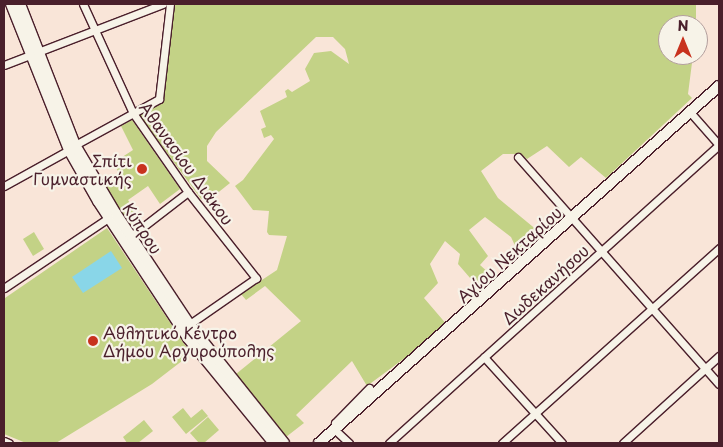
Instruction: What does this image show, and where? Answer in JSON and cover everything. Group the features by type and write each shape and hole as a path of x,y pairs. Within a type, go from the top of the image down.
{"main road":[{"name":"Κύπρου","path":"11,4 34,52 72,147 112,215 185,326 274,443"},
{"name":"Κύπρου","path":"20,4 34,52"},
{"name":"Αγίου Νεκταρίου","path":"319,443 719,86"},
{"name":"Κύπρου","path":"112,215 130,236 185,326 284,443"}],"street":[{"name":"Αθανασίου Διάκου","path":"83,4 133,114 188,192 256,278 185,326"},
{"path":"4,65 162,4"},
{"path":"4,186 159,99 170,4"},
{"path":"690,112 719,145"},
{"name":"Δωδεκανήσου","path":"388,443 719,145"},
{"path":"518,157 653,307 719,384"},
{"path":"130,236 188,192"},
{"path":"4,288 112,215"},
{"path":"502,443 719,248"},
{"path":"623,443 719,356"},
{"path":"484,357 562,443"},
{"path":"350,443 335,430 335,423 369,388"},
{"path":"4,441 9,443"}],"green space":[{"path":"174,4 696,4 696,15 658,15 658,65 692,65 688,94 692,98 606,178 581,157 569,167 547,146 527,159 521,154 503,154 481,171 498,198 538,231 517,250 511,237 485,217 469,230 488,256 480,265 490,274 477,286 458,264 460,254 445,241 430,264 438,283 424,298 448,326 367,386 352,361 296,415 304,423 286,437 236,374 301,321 265,286 246,300 241,294 277,270 287,236 269,235 267,232 269,211 253,210 235,186 243,180 274,139 271,135 264,138 261,129 266,127 260,111 287,97 285,91 288,89 292,92 310,81 305,69 314,53 331,51 349,64 345,49 333,37 316,37 216,132 207,146 207,161 230,183 210,199 201,199 139,115 161,102"},
{"name":"Σπίτι Γυμναστικής","path":"132,120 180,189 160,204 148,186 128,200 140,218 129,225 104,187 121,176 113,163 133,150 121,126"},
{"name":"Αθλητικό Κέντρο Δήμου Αργυρούπολης","path":"107,228 191,354 152,384 56,443 26,443 4,434 5,298"},
{"path":"34,232 44,249 33,256 23,239"},
{"path":"183,408 191,418 202,409 208,416 186,434 172,417"},
{"path":"208,417 219,430 204,443 199,443 190,433"},
{"path":"144,420 153,431 138,443 127,443 123,437"}],"water":[{"path":"111,251 122,268 83,293 72,277"}],"place":[{"name":"Σπίτι Γυμναστικής","path":"142,169"},
{"name":"Αθλητικό Κέντρο Δήμου Αργυρούπολης","path":"93,341"}]}
